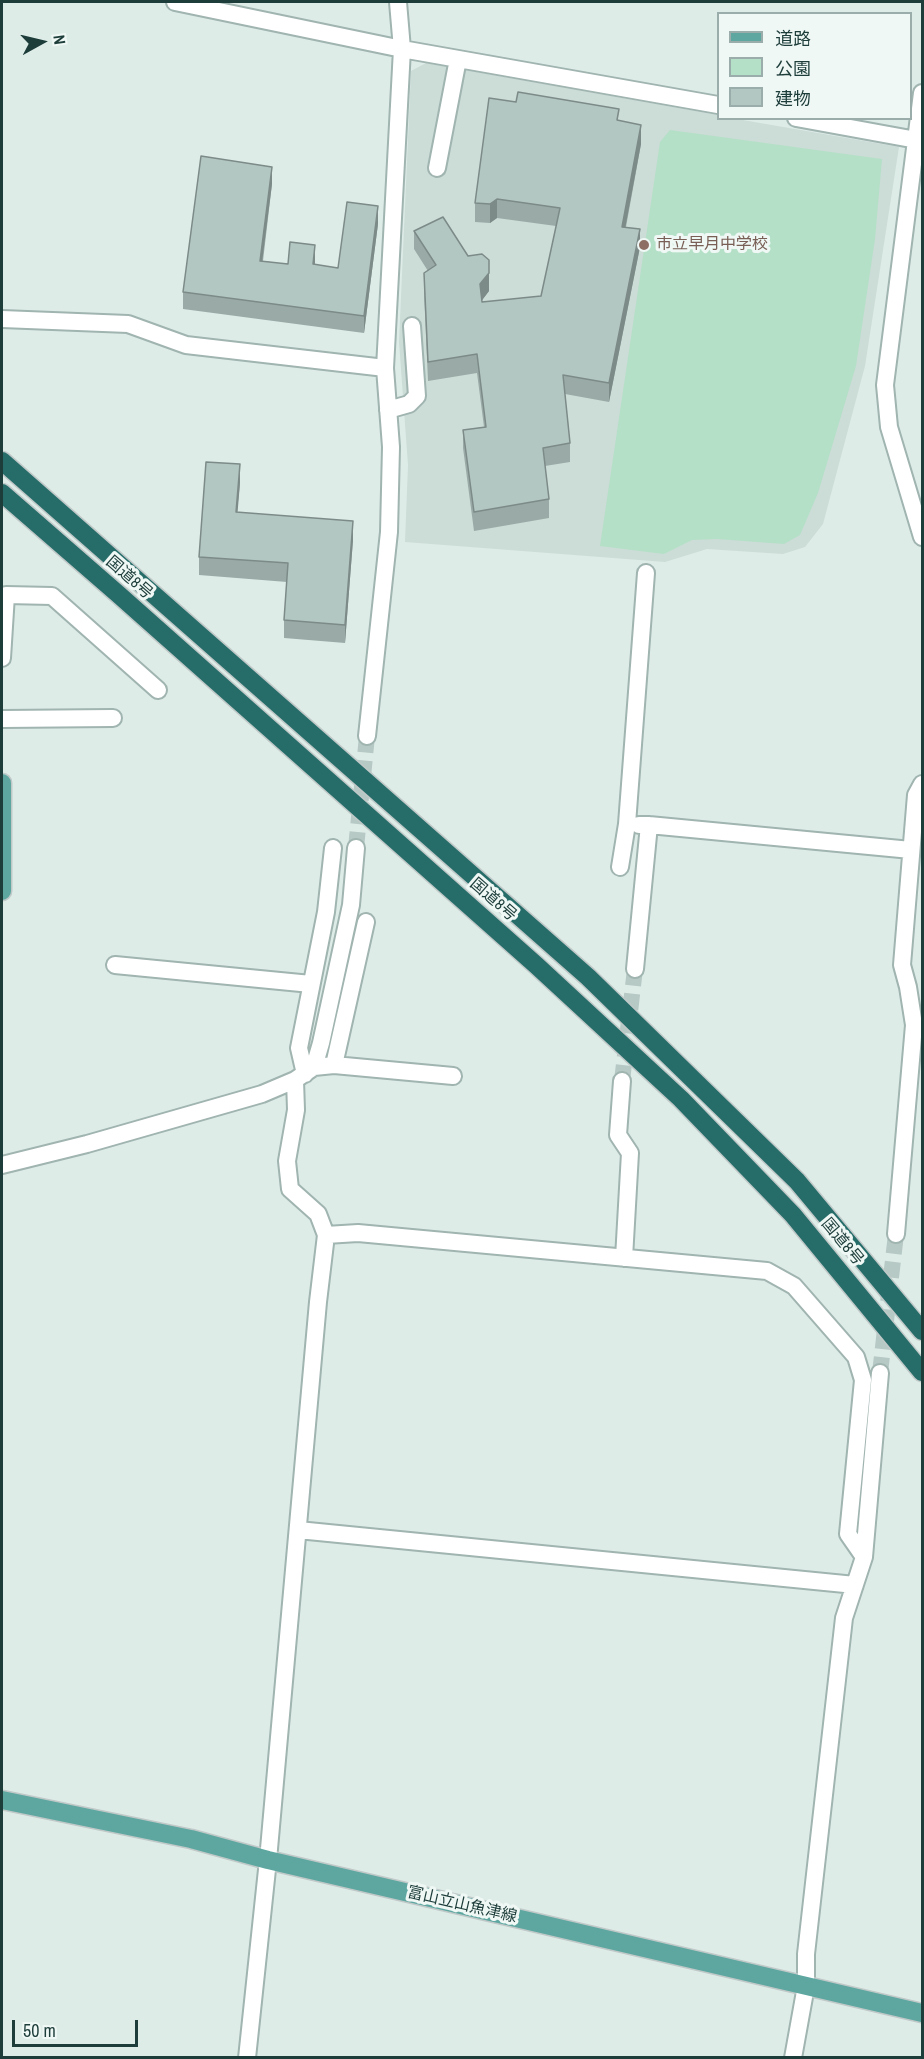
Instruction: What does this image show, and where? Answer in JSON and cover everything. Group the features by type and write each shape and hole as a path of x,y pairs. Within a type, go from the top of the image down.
{"highway":[{"name":"国道8号","path":"2,461 588,976 797,1181 922,1331"},
{"name":"国道8号","path":"2,494 536,964 681,1099 794,1215 922,1372"}],"main road":[{"path":"2,783 2,891"},
{"name":"富山立山魚津線","path":"2,1800 191,1839 268,1860 922,2013"}],"street":[{"path":"175,2 206,4 402,49 717,105"},
{"path":"367,736 389,532 391,447 385,368 402,49 398,2"},
{"path":"437,168 458,59"},
{"path":"922,93 919,140 885,385 889,427 922,537"},
{"path":"807,120 919,140"},
{"path":"2,319 128,324 186,345 385,368"},
{"path":"388,410 409,404 417,396 412,326"},
{"path":"620,867 627,824 646,573"},
{"path":"2,658 6,595 52,596 158,690"},
{"path":"2,719 113,718"},
{"path":"897,1234 914,1025 915,984 902,965 911,850 918,826 916,795 922,784"},
{"path":"627,824 911,850"},
{"path":"635,969 649,825"},
{"path":"305,1074 298,1048 326,912 333,848"},
{"path":"247,2058 268,1860 326,1235 318,1214 290,1189 287,1161 305,1074 321,1043 351,905 356,848"},
{"path":"334,1065 366,922"},
{"path":"115,965 311,984"},
{"path":"2,1165 87,1144 262,1094 305,1074 334,1065 453,1076"},
{"path":"622,1081 618,1135 630,1153 624,1258"},
{"path":"326,1235 358,1233 767,1271 794,1286 856,1357 862,1380 848,1534 864,1557"},
{"path":"793,2058 806,1986 806,1954 844,1618 864,1557 880,1373"},
{"path":"298,1530 855,1585"}],"shaded area":[{"name":"市立早月中学校","path":"426,63 717,115 717,120 743,120 899,147 865,366 823,524 805,547 783,554 707,549 665,562 405,542 408,465 399,342 411,71"}],"green space":[{"path":"670,130 882,159 875,239 856,366 818,493 800,535 784,544 717,539 692,540 664,554 600,546 660,142"}],"building":[{"path":"518,92 619,109 617,120 641,125 622,227 640,229 609,383 563,375 570,443 543,448 549,499 474,512 463,430 486,427 477,354 428,362 424,273 436,265 414,231 443,217 468,256 482,254 489,260 489,273 480,284 482,302 541,296 560,208 497,199 490,204 475,203 489,98 516,102"},
{"path":"201,156 272,167 260,261 288,264 290,242 315,245 313,264 338,268 347,202 378,206 364,316 183,292"},
{"path":"206,462 240,464 236,512 353,521 345,625 284,620 288,563 199,557"}],"tunnel":[{"path":"356,848 367,736"},
{"path":"622,1081 635,969"},
{"path":"880,1373 896,1234"}],"place":[{"name":"市立早月中学校","path":"644,245"}]}
